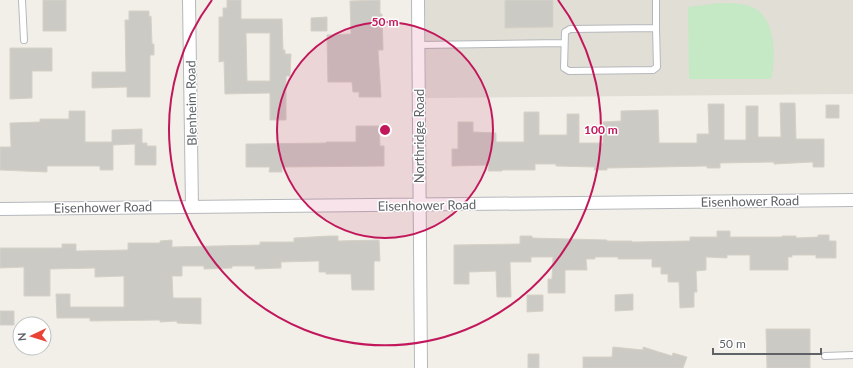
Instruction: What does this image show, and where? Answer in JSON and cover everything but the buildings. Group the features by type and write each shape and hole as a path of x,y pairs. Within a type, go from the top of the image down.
{"street":[{"name":"Blenheim Road","path":"189,0 192,207"},
{"name":"Northridge Road","path":"418,0 421,368"},
{"name":"Eisenhower Road","path":"0,209 853,200"}],"lane":[{"path":"22,0 24,40"},
{"path":"656,0 657,67 653,70 569,71 564,68 565,32 570,29 656,28"},
{"path":"418,45 564,43"},
{"path":"826,356 853,355"}],"shaded area":[{"path":"425,0 853,0 853,94 426,98"}],"green space":[{"path":"719,3 743,4 756,9 763,15 771,31 773,41 774,61 771,79 689,79 688,7"}]}
